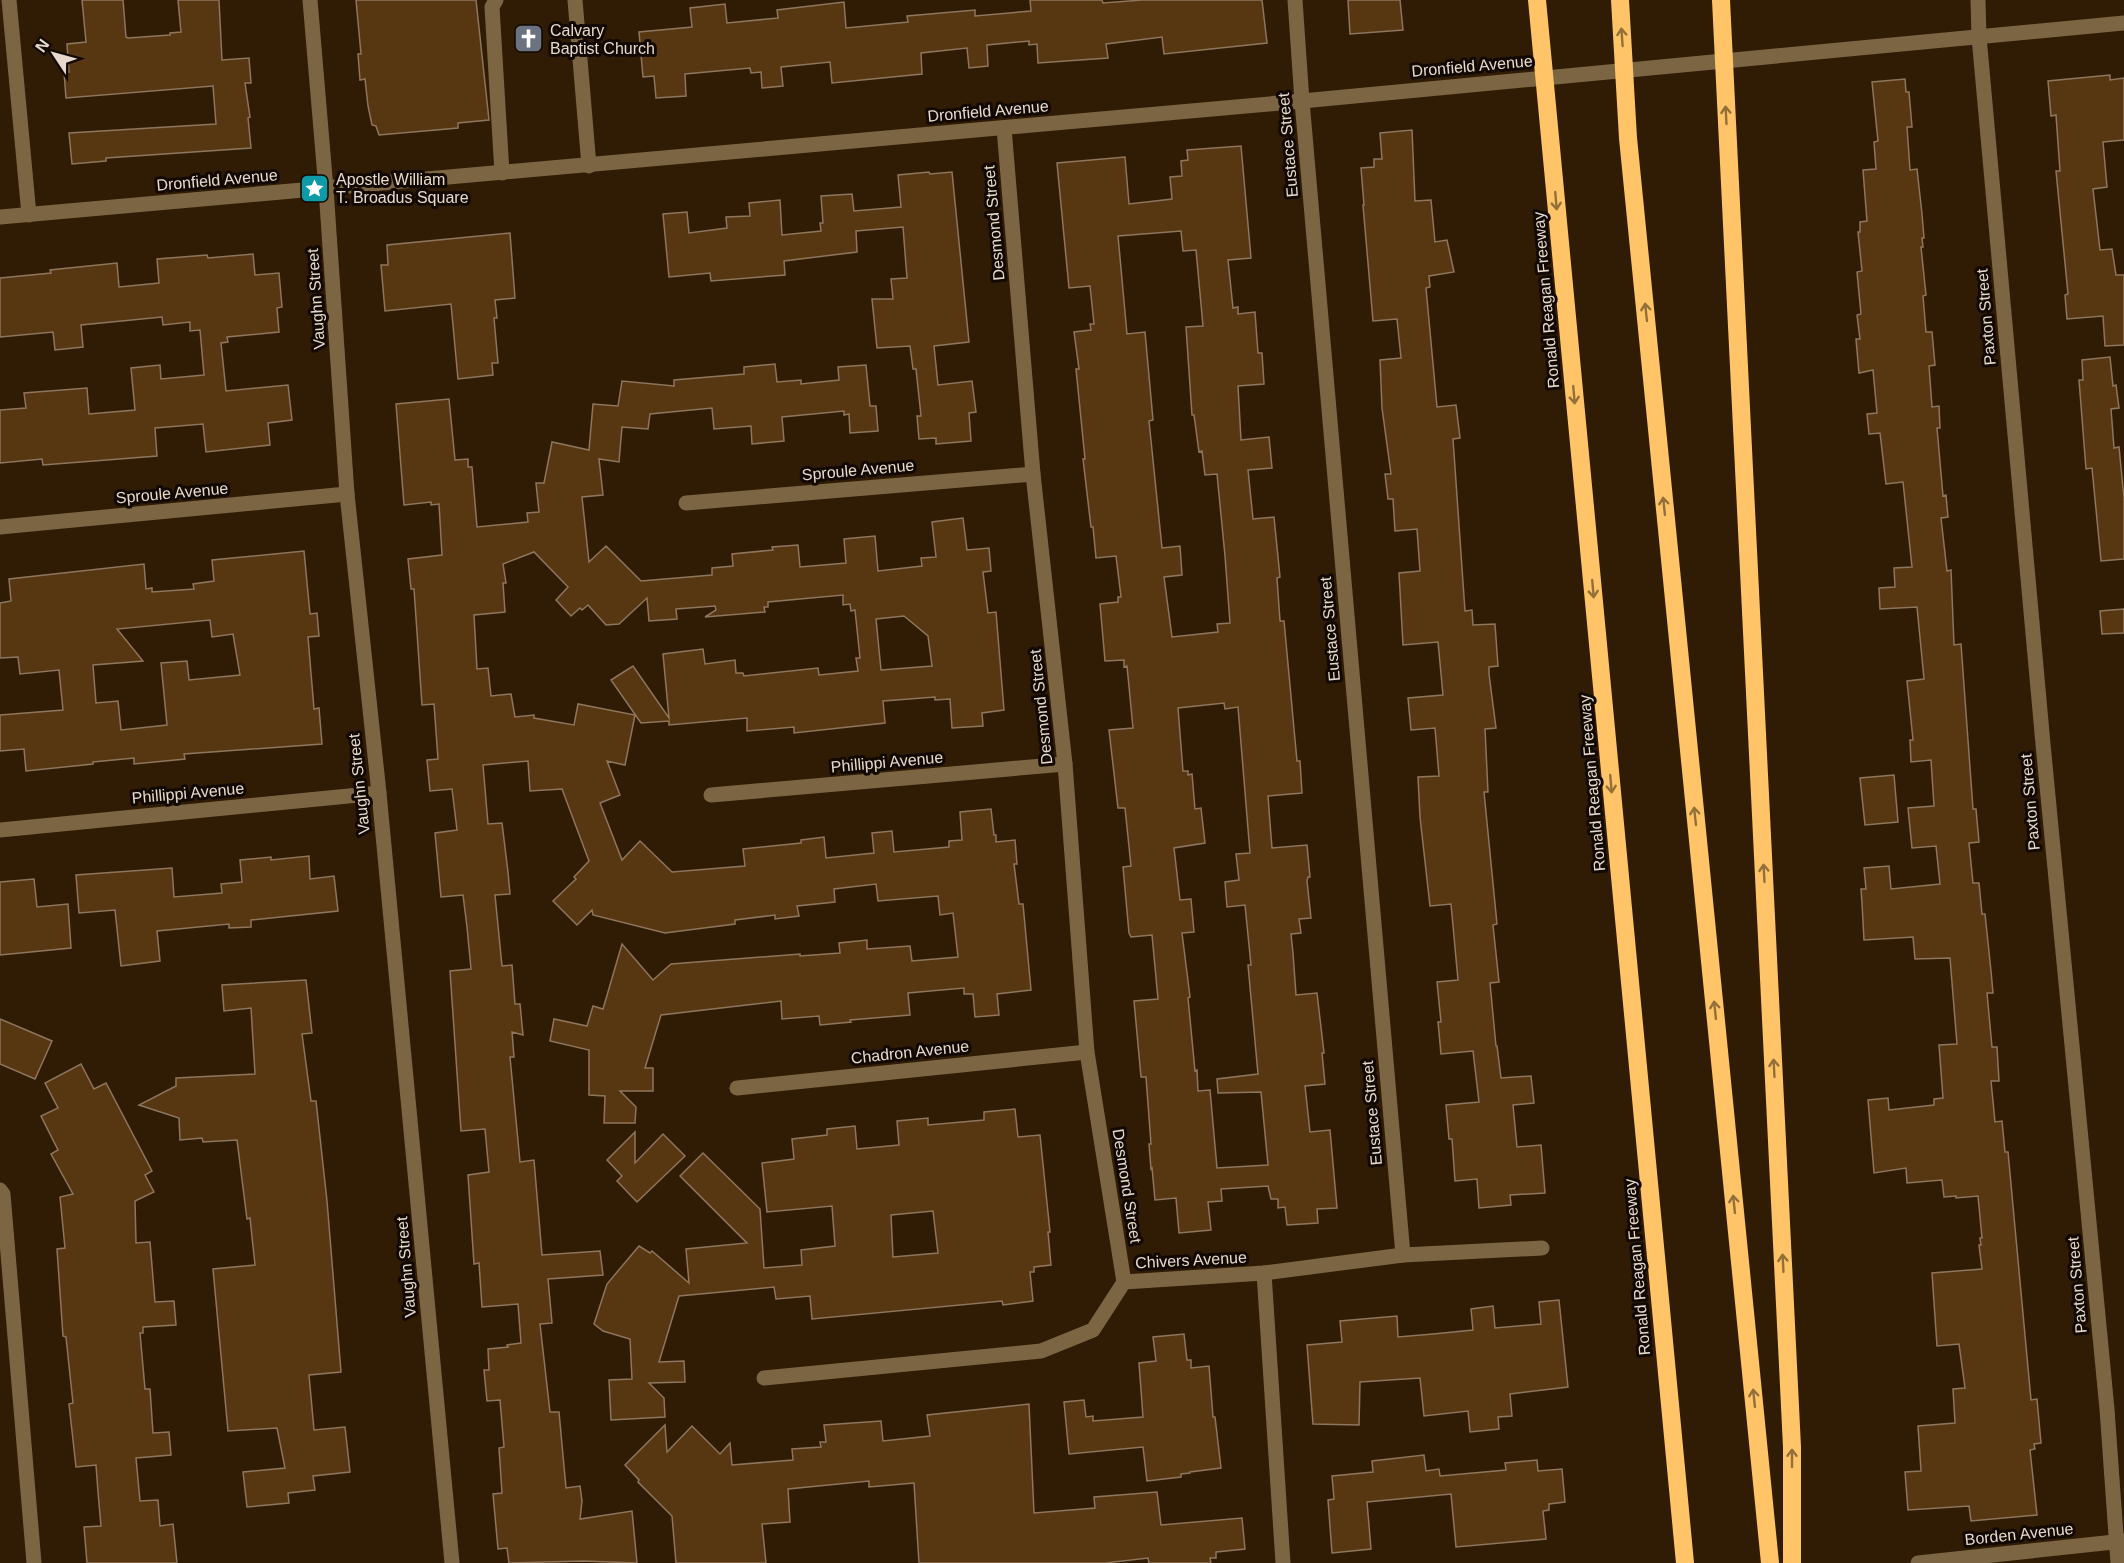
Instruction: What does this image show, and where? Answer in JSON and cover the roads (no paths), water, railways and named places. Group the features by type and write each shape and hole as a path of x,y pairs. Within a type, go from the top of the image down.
{"highway":[{"name":"Ronald Reagan Freeway","path":"1537,0 1685,1563"},
{"path":"1620,0 1629,138 1770,1563"},
{"path":"1721,0 1792,1447 1792,1563"}],"street":[{"path":"9,0 29,215"},
{"name":"Vaughn Street","path":"310,0 326,189 347,494 379,793 452,1563"},
{"path":"496,0 492,7 502,173"},
{"path":"575,0 589,166"},
{"name":"Eustace Street","path":"1295,0 1403,1255"},
{"name":"Paxton Street","path":"1972,0 1979,37"},
{"name":"Paxton Street","path":"1978,0 1979,37 2043,744 2120,1542 2118,1563"},
{"name":"Dronfield Avenue","path":"0,218 1004,128 2124,23"},
{"name":"Desmond Street","path":"1004,128 1033,474 1065,764 1087,1052 1124,1282"},
{"name":"Sproule Avenue","path":"686,503 1033,474"},
{"name":"Sproule Avenue","path":"0,527 347,494"},
{"name":"Phillippi Avenue","path":"711,795 1065,764"},
{"name":"Phillippi Avenue","path":"0,830 379,793"},
{"name":"Chadron Avenue","path":"737,1088 1087,1052"},
{"path":"0,1190 3,1194 34,1563"},
{"name":"Chivers Avenue","path":"764,1378 1041,1351 1093,1330 1124,1282 1264,1274 1403,1255 1542,1248"},
{"path":"1264,1274 1283,1563"},
{"name":"Borden Avenue","path":"1918,1563 2120,1542"}],"place":[{"name":"Calvary Baptist Church","path":"529,39"},
{"name":"Apostle William T. Broadus Square","path":"315,188"}]}
